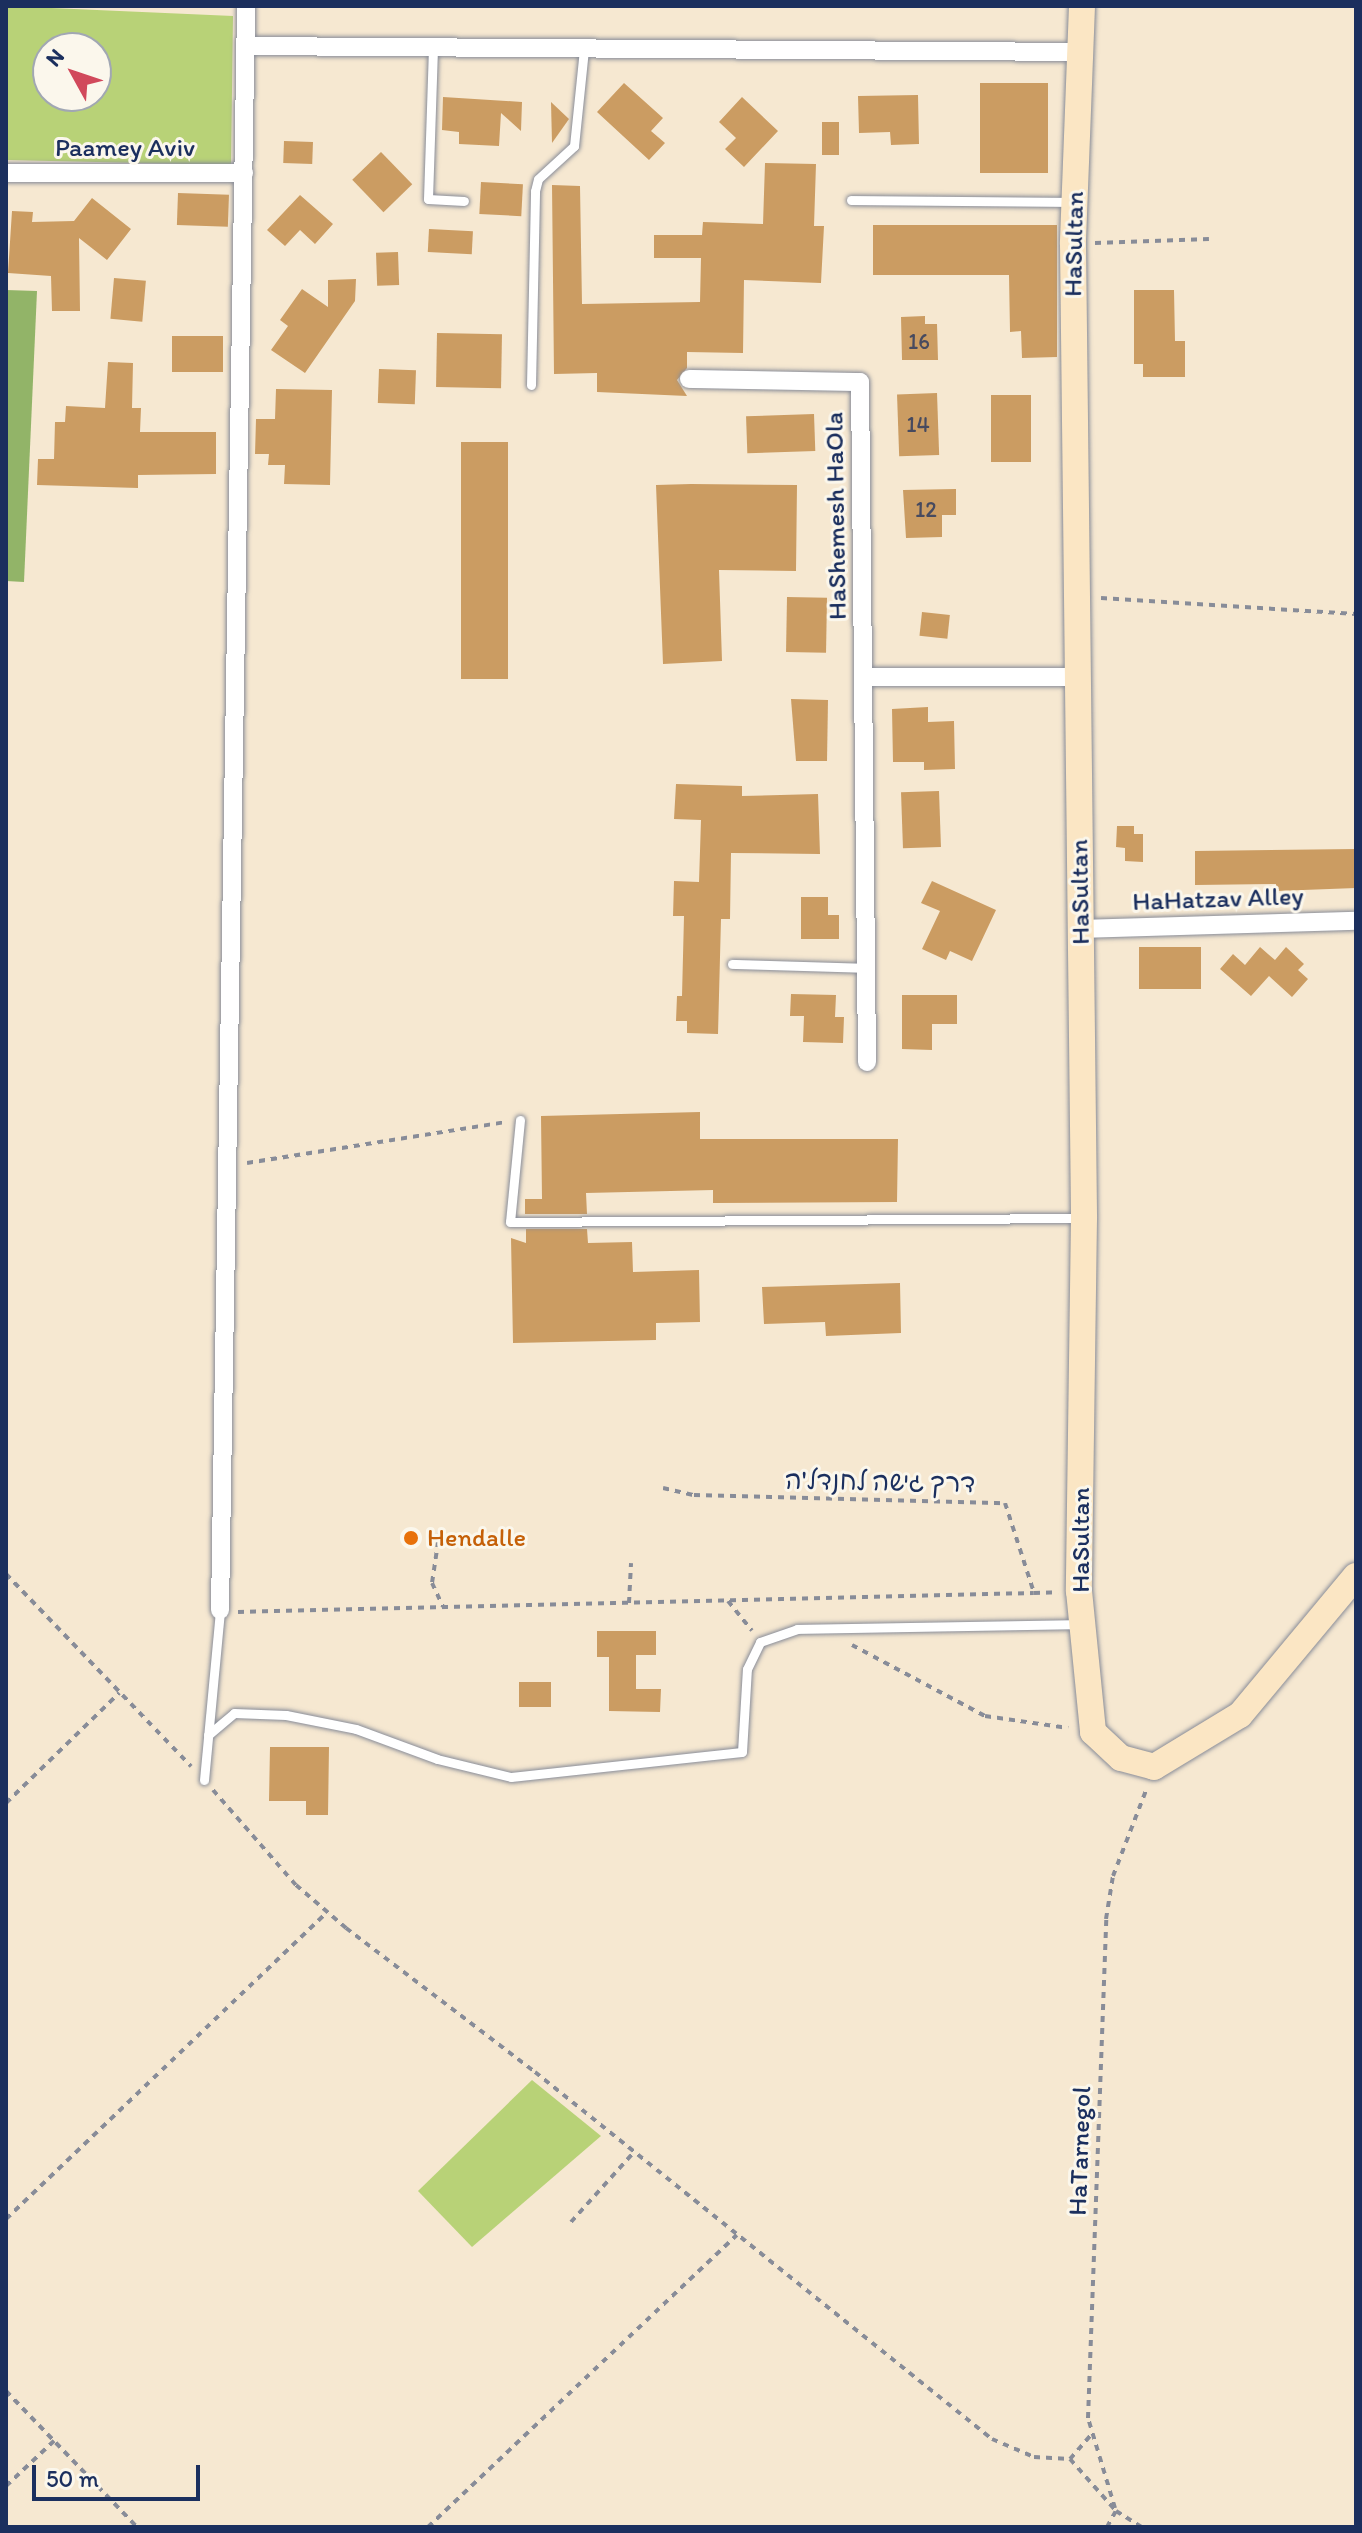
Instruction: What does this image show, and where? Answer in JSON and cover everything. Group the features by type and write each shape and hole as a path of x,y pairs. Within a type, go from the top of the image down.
{"street":[{"path":"220,1610 246,6"},
{"name":"HaSultan","path":"1082,6 1073,244 1074,597 1084,1218 1079,1591 1093,1732"},
{"path":"245,46 1082,52"},
{"name":"Paamey Aviv","path":"6,173 244,173"},
{"name":"HaShemesh HaOla","path":"689,379 860,382 867,1062"},
{"path":"864,677 1076,677"},
{"name":"HaHatzav Alley","path":"1080,929 1356,921"},
{"path":"1093,1732 1121,1758 1154,1767 1240,1715 1356,1576"}],"lane":[{"path":"433,48 428,199 464,201"},
{"path":"531,385 535,191 538,179 574,146 584,49"},
{"path":"851,200 1075,202"},
{"path":"732,964 866,968"},
{"path":"520,1120 510,1222 1084,1218"},
{"path":"204,1780 220,1610"},
{"path":"208,1735 234,1713 286,1715 356,1729 437,1759 511,1777 742,1752 747,1669 760,1642 797,1629 1083,1624"}],"path":[{"path":"1073,244 1209,239"},
{"path":"1074,597 1356,614"},
{"path":"225,1166 520,1120"},
{"name":"דרך גישה לחנדל'ה","path":"663,1488 694,1495 1005,1503 1034,1593"},
{"path":"440,1529 432,1583 443,1607"},
{"path":"629,1603 631,1563"},
{"path":"6,1574 204,1780 296,1885 327,1912 634,2152 992,2439 1034,2457 1070,2459 1116,2511 1142,2527"},
{"path":"220,1610 256,1615 443,1607 1079,1591"},
{"path":"728,1601 760,1642"},
{"path":"822,1629 985,1716 1093,1732"},
{"path":"6,1803 119,1692"},
{"name":"HaTarnegol","path":"1116,2511 1088,2418 1106,1919 1113,1876 1154,1767"},
{"path":"6,2219 327,1912"},
{"path":"571,2222 634,2152"},
{"path":"428,2527 737,2235"},
{"path":"6,2391 137,2527"},
{"path":"1070,2459 1093,2434"},
{"path":"6,2486 54,2441"},
{"path":"1107,2527 1116,2511"}],"green space":[{"path":"6,6 233,16 231,165 6,160"},
{"path":"6,290 37,291 24,582 6,581"},
{"path":"532,2080 601,2136 472,2247 418,2191"}],"building":[{"path":"624,83 663,118 651,131 665,143 649,160 597,112"},
{"path":"980,83 1048,83 1048,173 980,173"},
{"path":"918,95 919,144 891,145 890,132 859,133 858,96"},
{"path":"443,97 522,102 521,131 501,113 499,146 459,144 459,132 442,130"},
{"path":"742,97 778,131 744,167 725,149 736,138 719,122"},
{"path":"551,102 569,119 552,143"},
{"path":"822,122 839,122 839,155 822,155"},
{"path":"284,141 313,142 312,164 283,163"},
{"path":"381,152 412,184 383,212 352,180"},
{"path":"765,163 816,164 814,226 824,226 821,283 744,280 743,353 687,352 687,368 677,380 687,396 597,392 597,373 554,374 552,185 580,186 582,304 700,302 701,258 654,258 654,235 702,235 703,222 763,224"},
{"path":"481,182 523,184 521,216 479,214"},
{"path":"178,193 229,195 228,227 177,225"},
{"path":"300,195 333,224 315,244 300,230 285,246 267,230"},
{"path":"92,198 131,229 107,260 79,238 80,311 52,311 51,276 8,273 12,211 33,212 32,222 74,221"},
{"path":"873,225 1057,225 1057,357 1022,358 1021,331 1010,332 1009,275 873,275"},
{"path":"429,229 473,231 472,254 428,252"},
{"path":"398,252 399,285 377,286 376,253"},
{"path":"114,278 146,281 142,322 110,319"},
{"path":"356,279 355,301 305,373 271,350 288,326 280,320 302,289 328,307 328,280"},
{"path":"1134,290 1174,290 1175,341 1185,341 1185,377 1143,377 1143,364 1134,364"},
{"path":"925,316 925,324 937,324 938,360 902,360 901,317"},
{"path":"437,333 502,334 501,388 436,387"},
{"path":"172,336 223,336 223,372 172,372"},
{"path":"108,362 133,363 132,408 141,408 140,432 216,432 216,474 138,475 138,488 37,485 38,459 54,459 55,422 65,422 66,406 105,408"},
{"path":"379,369 416,370 415,404 378,403"},
{"path":"276,389 332,390 330,485 284,484 285,465 268,465 269,454 255,454 256,419 275,419"},
{"path":"937,393 939,455 899,456 897,394"},
{"path":"991,395 1031,395 1031,462 991,462"},
{"path":"814,414 815,451 747,453 746,416"},
{"path":"461,442 508,442 508,679 461,679"},
{"path":"656,485 797,485 796,571 719,570 722,661 663,664"},
{"path":"956,489 956,515 942,515 942,537 906,538 903,490"},
{"path":"787,597 827,598 826,653 786,652"},
{"path":"922,612 950,615 947,639 919,636"},
{"path":"791,699 828,700 827,761 796,761"},
{"path":"928,707 928,722 954,721 955,769 924,770 924,762 893,762 892,709"},
{"path":"676,784 742,786 742,796 818,794 820,854 731,853 730,919 721,919 718,1034 687,1033 687,1021 676,1021 677,996 682,996 684,916 673,916 674,881 699,882 701,820 674,819"},
{"path":"939,791 941,847 903,848 901,792"},
{"path":"1117,826 1134,826 1134,834 1143,834 1143,862 1125,861 1125,848 1116,847"},
{"path":"1356,849 1356,888 1276,891 1276,884 1195,885 1195,851"},
{"path":"932,881 996,910 972,961 950,951 946,960 922,949 940,911 921,903"},
{"path":"801,897 828,897 828,915 839,915 839,939 801,939"},
{"path":"1139,947 1201,947 1201,989 1139,989"},
{"path":"1260,947 1275,960 1286,947 1304,964 1298,970 1308,979 1292,997 1269,976 1251,996 1220,969 1233,954 1245,965"},
{"path":"791,994 836,995 835,1017 844,1017 843,1043 803,1042 804,1016 790,1016"},
{"path":"902,995 957,995 957,1024 932,1024 932,1050 902,1049"},
{"path":"700,1112 700,1139 898,1139 897,1202 713,1203 713,1190 586,1193 587,1214 525,1214 525,1199 542,1199 541,1116"},
{"path":"526,1229 587,1229 588,1243 632,1242 633,1272 699,1270 700,1322 656,1323 656,1340 513,1343 511,1238 526,1243"},
{"path":"900,1283 901,1333 826,1336 825,1322 764,1324 762,1287"},
{"path":"597,1631 656,1631 656,1655 636,1655 636,1689 661,1689 660,1712 609,1711 609,1657 597,1657"},
{"path":"519,1682 551,1682 551,1707 519,1707"},
{"path":"270,1747 329,1747 328,1815 306,1815 306,1801 269,1801"}],"place":[{"name":"Hendalle","path":"411,1538"}]}
